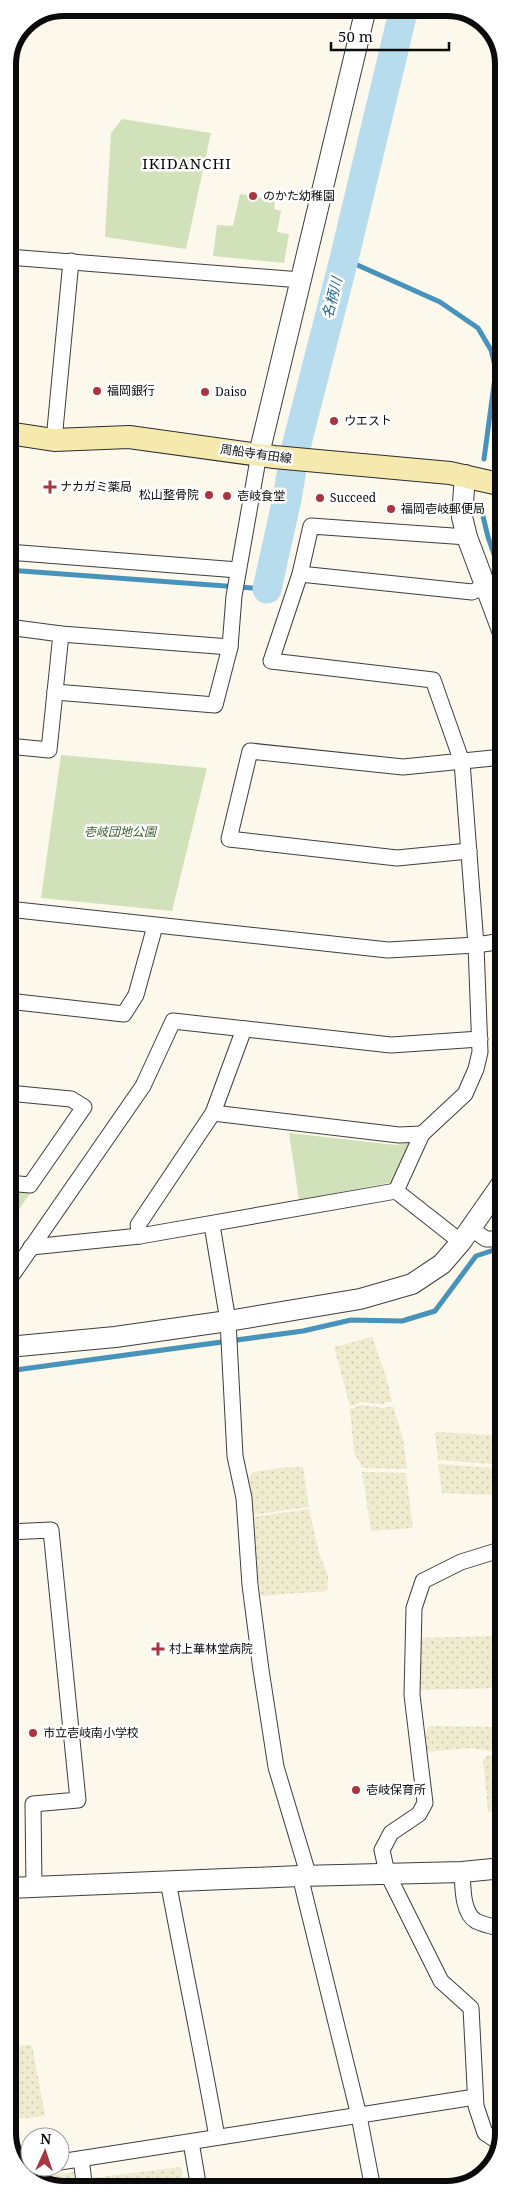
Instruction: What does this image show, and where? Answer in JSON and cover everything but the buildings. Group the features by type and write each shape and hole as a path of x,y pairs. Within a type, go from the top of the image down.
{"main road":[{"name":"周船寺有田線","path":"16,434 54,440 129,437 266,456 466,475 495,483"}],"street":[{"path":"55,692 215,705 230,647 238,570 266,456 301,280 364,16"},
{"path":"16,258 301,280"},
{"path":"54,440 71,261"},
{"path":"466,475 462,517 484,587 495,614"},
{"path":"396,1191 422,1134 465,1094 476,1069 480,1052 476,945 462,762 432,680 271,661 300,574 311,526 467,537"},
{"path":"16,553 238,570"},
{"path":"300,574 472,592 484,587"},
{"path":"16,628 61,634 230,647"},
{"path":"16,747 49,750 61,634"},
{"path":"469,851 397,858 229,839 250,751 403,767 495,758"},
{"path":"16,910 388,950 495,942"},
{"path":"16,1002 124,1014 136,994 155,926"},
{"path":"16,1269 143,1086 173,1021 390,1045 480,1039"},
{"path":"140,1236 138,1225 213,1114 244,1029"},
{"path":"16,1093 71,1099 84,1107 30,1185 16,1184"},
{"path":"213,1114 399,1135 422,1134"},
{"path":"30,1247 140,1236 212,1225 396,1191 466,1235 495,1239"},
{"path":"16,1346 115,1337 229,1333 412,1284 442,1264 466,1235 495,1193"},
{"path":"212,1225 229,1333 235,1456 244,1498 250,1585 276,1767 304,1876 360,2116 372,2181"},
{"path":"16,1532 51,1530 78,1800 33,1804 34,1887"},
{"path":"494,2139 485,2133 476,2106 471,2008 440,1981 387,1873 382,1850 391,1833 419,1814 425,1803 412,1695 414,1608 423,1581 461,1562 495,1551"},
{"path":"16,1888 387,1873 462,1872 495,1869"},
{"path":"462,1872 463,1894 468,1911 475,1921 495,1927"},
{"path":"168,1882 188,1988 198,2028 217,2137"},
{"path":"70,2161 475,2097"},
{"path":"190,2142 197,2181"},
{"path":"81,2159 84,2181"}],"shaded area":[{"path":"372,1337 386,1376 392,1401 382,1404 362,1402 350,1406 334,1347"},
{"path":"362,1405 384,1408 393,1406 403,1438 407,1469 363,1468 354,1453 350,1409"},
{"path":"435,1432 492,1435 493,1464 438,1460"},
{"path":"438,1464 494,1468 495,1495 442,1493"},
{"path":"303,1467 309,1507 252,1515 248,1477 254,1472"},
{"path":"362,1472 406,1473 413,1528 371,1531"},
{"path":"309,1509 319,1553 328,1576 327,1591 260,1596 253,1517"},
{"path":"495,1636 495,1688 418,1690 419,1638"},
{"path":"429,1726 494,1727 495,1752 471,1748 425,1752 424,1736"},
{"path":"488,1755 495,1755 495,1812 488,1812 483,1760"},
{"path":"32,2045 45,2116 16,2119 16,2046"},
{"path":"181,2167 183,2181 92,2181 91,2178"},
{"path":"74,2172 75,2181 61,2181 46,2177 70,2177 70,2173"}],"green space":[{"path":"122,119 211,133 186,249 105,237 111,133"},
{"path":"240,194 275,200 274,209 281,211 277,232 289,234 284,263 213,256 217,225 233,226"},
{"name":"壱岐団地公園","path":"61,755 207,768 172,911 41,898"},
{"path":"289,1133 396,1145 414,1141 394,1182 299,1200"},
{"path":"16,1191 31,1192 16,1214"}],"waterway":[{"name":"名柄川","path":"267,589 287,499 295,451 344,259 402,16"},
{"path":"344,259 440,302 478,328 491,350 495,366"},
{"path":"484,459 495,377"},
{"path":"481,508 495,557"},
{"path":"16,571 267,589"},
{"path":"16,1370 303,1331 351,1320 402,1321 435,1311 476,1256 495,1250"}],"place":[{"name":"のかた幼稚園","path":"253,196"},
{"name":"福岡銀行","path":"97,391"},
{"name":"Daiso","path":"205,392"},
{"name":"ウエスト","path":"334,421"},
{"name":"ナカガミ薬局","path":"50,487"},
{"name":"松山整骨院","path":"209,495"},
{"name":"壱岐食堂","path":"227,496"},
{"name":"Succeed","path":"320,498"},
{"name":"福岡壱岐郵便局","path":"391,509"},
{"name":"村上華林堂病院","path":"158,1649"},
{"name":"市立壱岐南小学校","path":"33,1733"},
{"name":"壱岐保育所","path":"356,1790"}],"district":[{"name":"IKIDANCHI","path":"187,164"}]}
